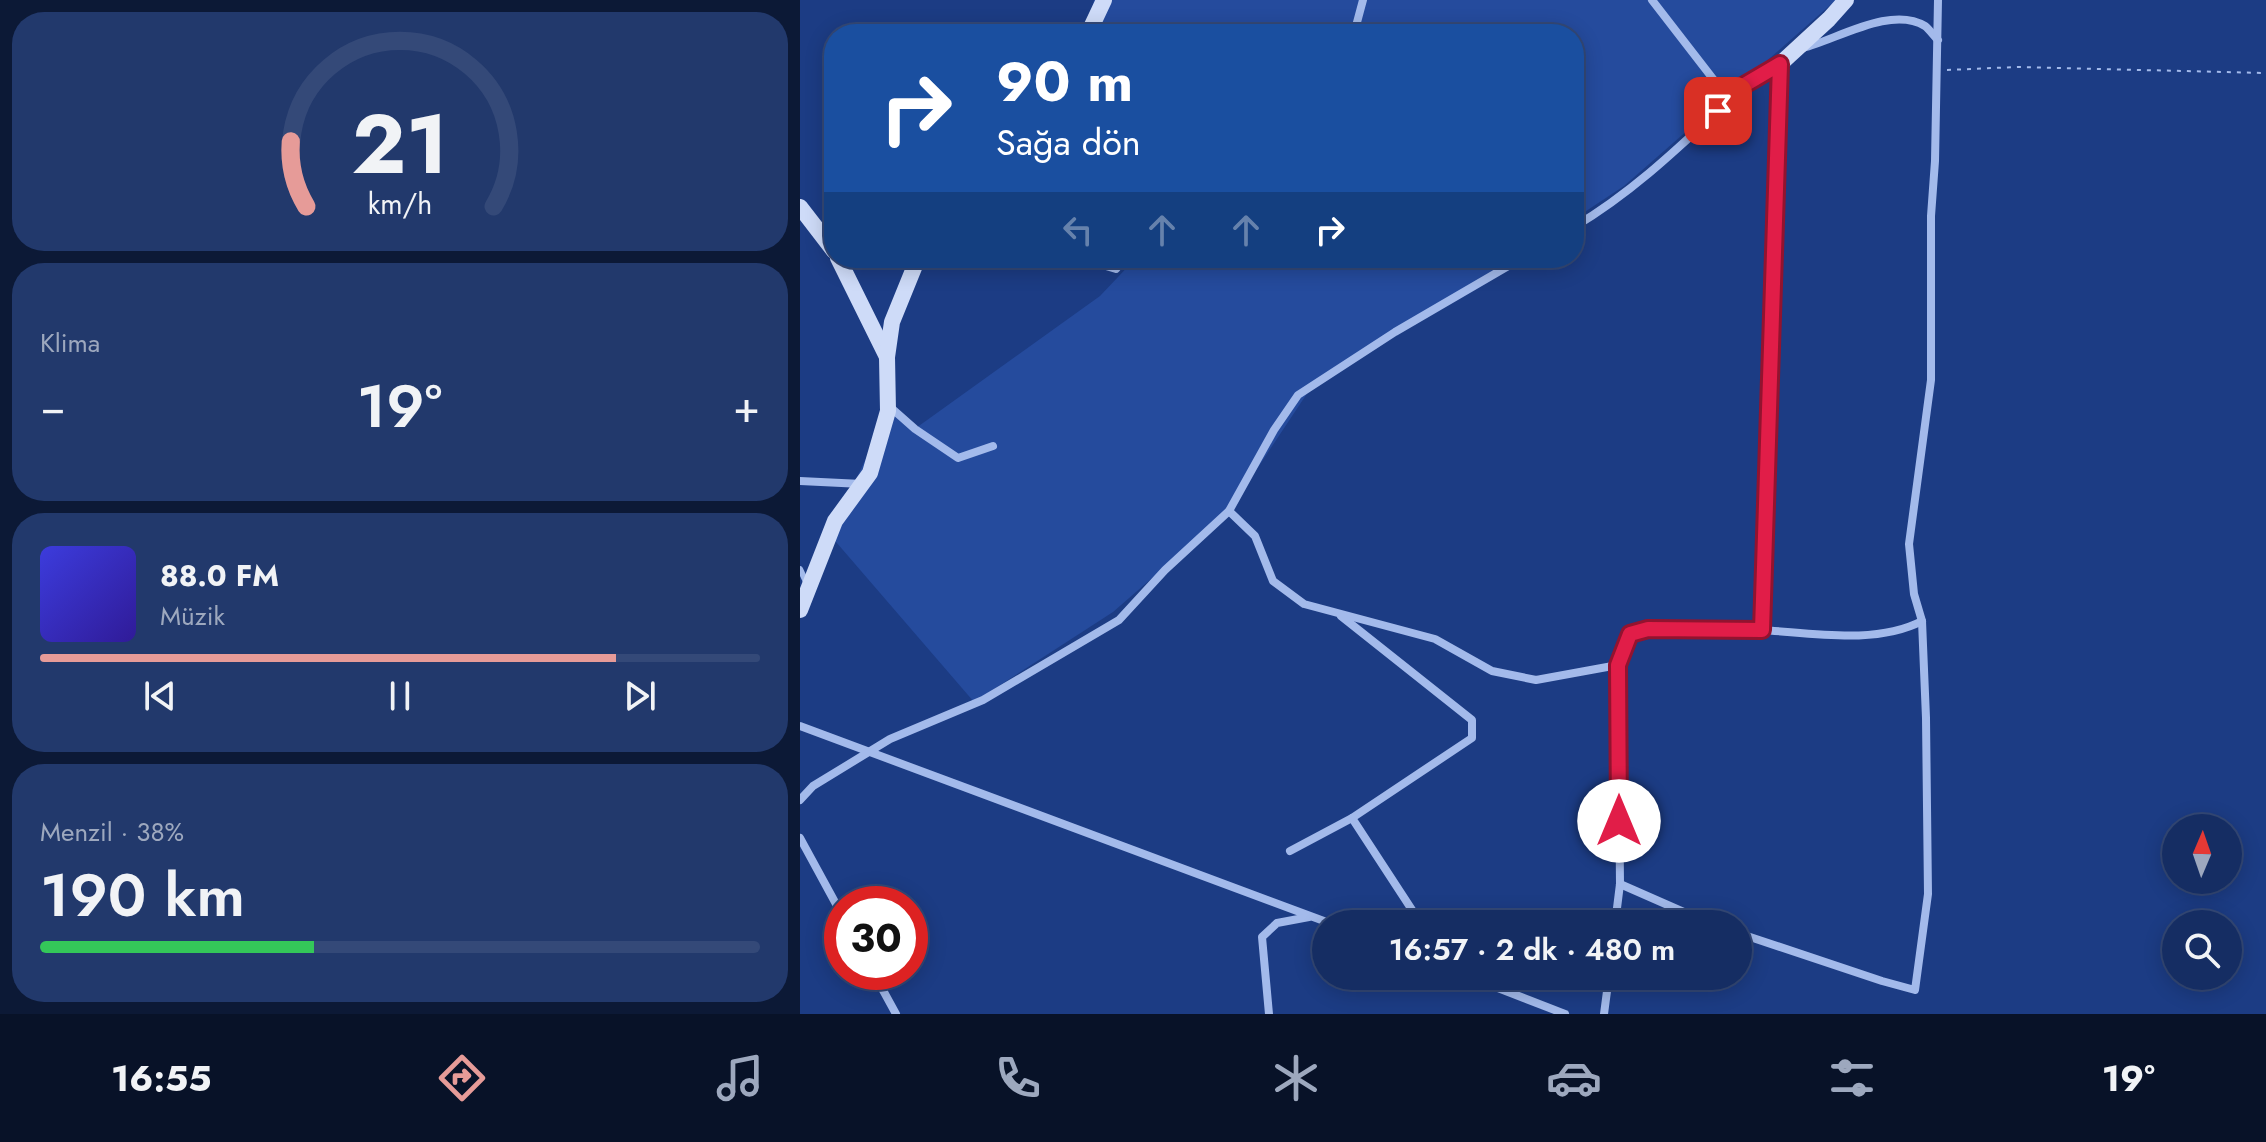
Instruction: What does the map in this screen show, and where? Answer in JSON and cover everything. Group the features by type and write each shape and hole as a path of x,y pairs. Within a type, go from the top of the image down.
{"street":[{"path":"1093,24 1104,0"},
{"path":"1357,24 1363,0"},
{"path":"1652,0 1724,97"},
{"path":"1584,221 1645,179 1718,111 1724,97 1780,64 1846,0"},
{"path":"1752,938 1915,990 1928,894 1922,621 1914,594 1909,544 1931,380 1931,216 1938,0"},
{"path":"1795,50 1855,28 1897,19 1924,25 1938,40"},
{"path":"1762,630 1780,64"},
{"path":"800,207 824,238"},
{"path":"843,268 887,357"},
{"path":"800,610 835,521 870,473 888,406 887,357 892,322 914,268"},
{"path":"800,800 813,786 890,739 983,700 1119,620 1165,570 1229,511 1274,430 1298,395 1395,332 1505,268"},
{"path":"888,406 958,458 993,446"},
{"path":"800,481 863,485"},
{"path":"1229,511 1255,536 1273,581 1304,604 1435,639 1492,671 1536,680 1618,665"},
{"path":"1290,851 1352,818 1472,738 1472,720 1337,613"},
{"path":"1617,910 1620,884 1618,665 1630,634 1648,629 1853,634 1903,631 1922,621"},
{"path":"800,726 1312,916"},
{"path":"1352,818 1412,910"},
{"path":"800,838 826,886"},
{"path":"1620,884 1679,910"},
{"path":"1269,1014 1262,937 1277,923 1312,916"},
{"path":"883,990 896,1014"},
{"path":"1503,990 1565,1014"},
{"path":"1604,1014 1607,990"}],"lane":[{"path":"800,569 809,588"}],"path":[{"path":"1938,70 2017,67 2266,73"}],"shaded area":[{"path":"1094,0 1836,0 1624,186 1584,212 1584,24 1088,24"},
{"path":"1127,268 1498,268 1310,389 1229,511 1113,612 974,702 830,535 888,411 916,428 1100,296"}],"route":[{"path":"1619,821 1618,665 1630,634 1648,629 1762,630 1780,64 1724,97 1718,111"}]}
